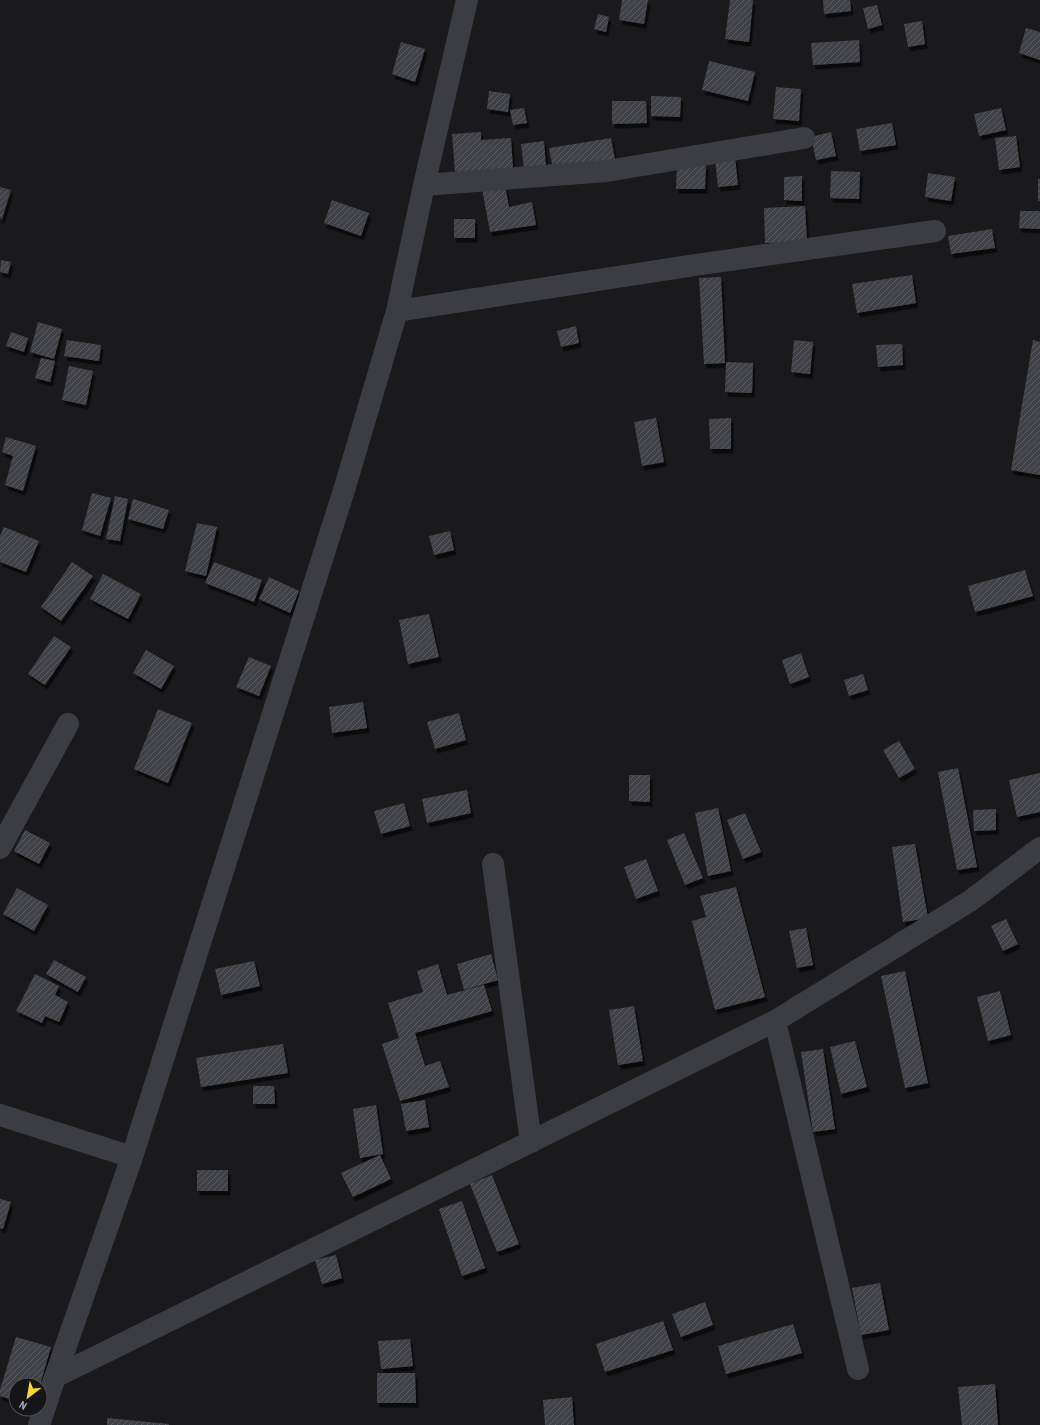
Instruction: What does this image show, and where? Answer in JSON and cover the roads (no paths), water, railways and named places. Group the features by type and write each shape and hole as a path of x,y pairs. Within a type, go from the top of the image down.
{"street":[{"path":"39,1425 132,1158 342,495 398,311 424,185 467,0"},
{"path":"424,185 607,171 804,138"},
{"path":"398,311 702,264 935,231"},
{"path":"0,848 68,724"},
{"path":"55,1377 775,1021 970,901 1040,848"},
{"path":"493,864 531,1142"},
{"path":"775,1021 858,1369"},
{"path":"0,1115 132,1158"}]}
